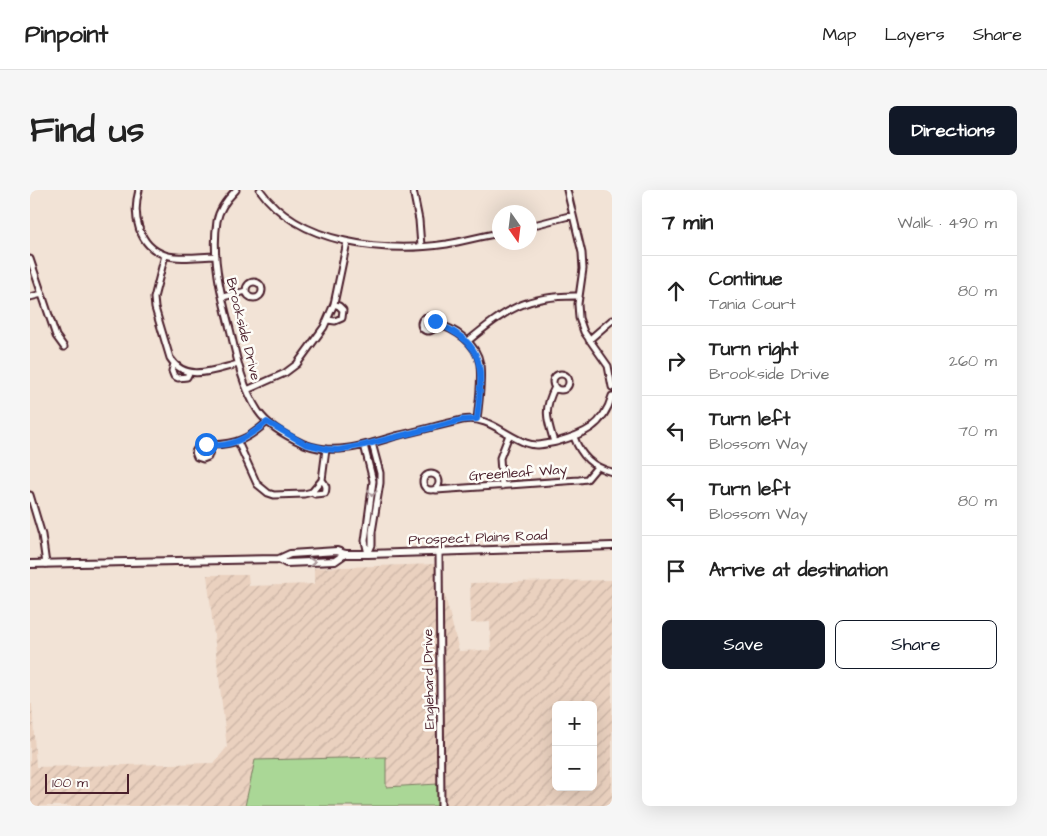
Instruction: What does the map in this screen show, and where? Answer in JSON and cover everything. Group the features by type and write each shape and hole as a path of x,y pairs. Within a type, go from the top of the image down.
{"street":[{"path":"139,190 136,218 139,231 149,246 165,255 179,257 216,256"},
{"name":"Brookside Drive","path":"236,190 219,212 217,222 217,273 238,364 247,390 267,422 305,444 326,449 352,448 462,420 477,419"},
{"path":"260,190 268,201 282,214 307,229 347,242 383,246 421,246 447,244 492,235"},
{"path":"413,190 419,220 421,246"},
{"path":"567,190 582,253 583,269 579,296 579,318 589,340 608,366 612,387"},
{"path":"537,224 573,215"},
{"path":"247,390 285,373 297,364 328,320 334,304 347,242"},
{"path":"165,255 154,298 155,308 170,358 174,364 189,373 199,374 238,364"},
{"path":"30,259 56,336 64,347"},
{"path":"223,297 246,291"},
{"path":"30,297 42,294"},
{"path":"468,341 500,314 516,307 534,300 550,297 579,296"},
{"path":"328,320 335,322 342,318 343,310 340,306 334,304"},
{"path":"589,340 612,320"},
{"path":"436,324 445,326 468,341 480,362 477,419 533,445 542,445 574,437 588,430 606,413 612,396"},
{"path":"174,364 172,370 174,376 182,378 186,377 189,373"},
{"path":"554,442 547,419 548,401 555,387"},
{"path":"207,445 238,442 254,434 267,422"},
{"path":"502,486 500,458 509,435"},
{"path":"574,437 581,453 597,467 612,472"},
{"path":"238,442 256,484 261,489 274,495 324,493 327,488 322,480"},
{"path":"368,554 372,545 372,532 380,483 380,473 372,443"},
{"path":"364,445 373,481 365,541 368,554"},
{"path":"312,492 322,480 326,449"},
{"name":"Greenleaf Way","path":"436,490 587,479 597,467"},
{"path":"30,495 42,535 46,564"},
{"name":"Prospect Plains Road","path":"30,564 279,559 290,554 337,551 345,554 368,554 612,546"},
{"name":"Englehard Drive","path":"439,552 441,806"},
{"name":"Prospect Plains Road","path":"279,559 286,564 335,561 345,554"}],"shaded area":[{"path":"437,564 459,651 491,650 490,622 471,623 470,583 612,580 612,806 438,806 437,784 386,787 386,757 255,760 245,806 30,806 30,704 32,704 36,767 214,763 227,747 207,575 248,575 249,586 314,584 314,568"}],"green space":[{"path":"386,757 386,787 438,784 438,806 245,806 255,760"}],"route":[{"path":"206,444 238,442 254,434 267,422 305,444 338,450 434,426 467,419 477,419 480,362 468,341 445,326 436,324 435,321"}]}
